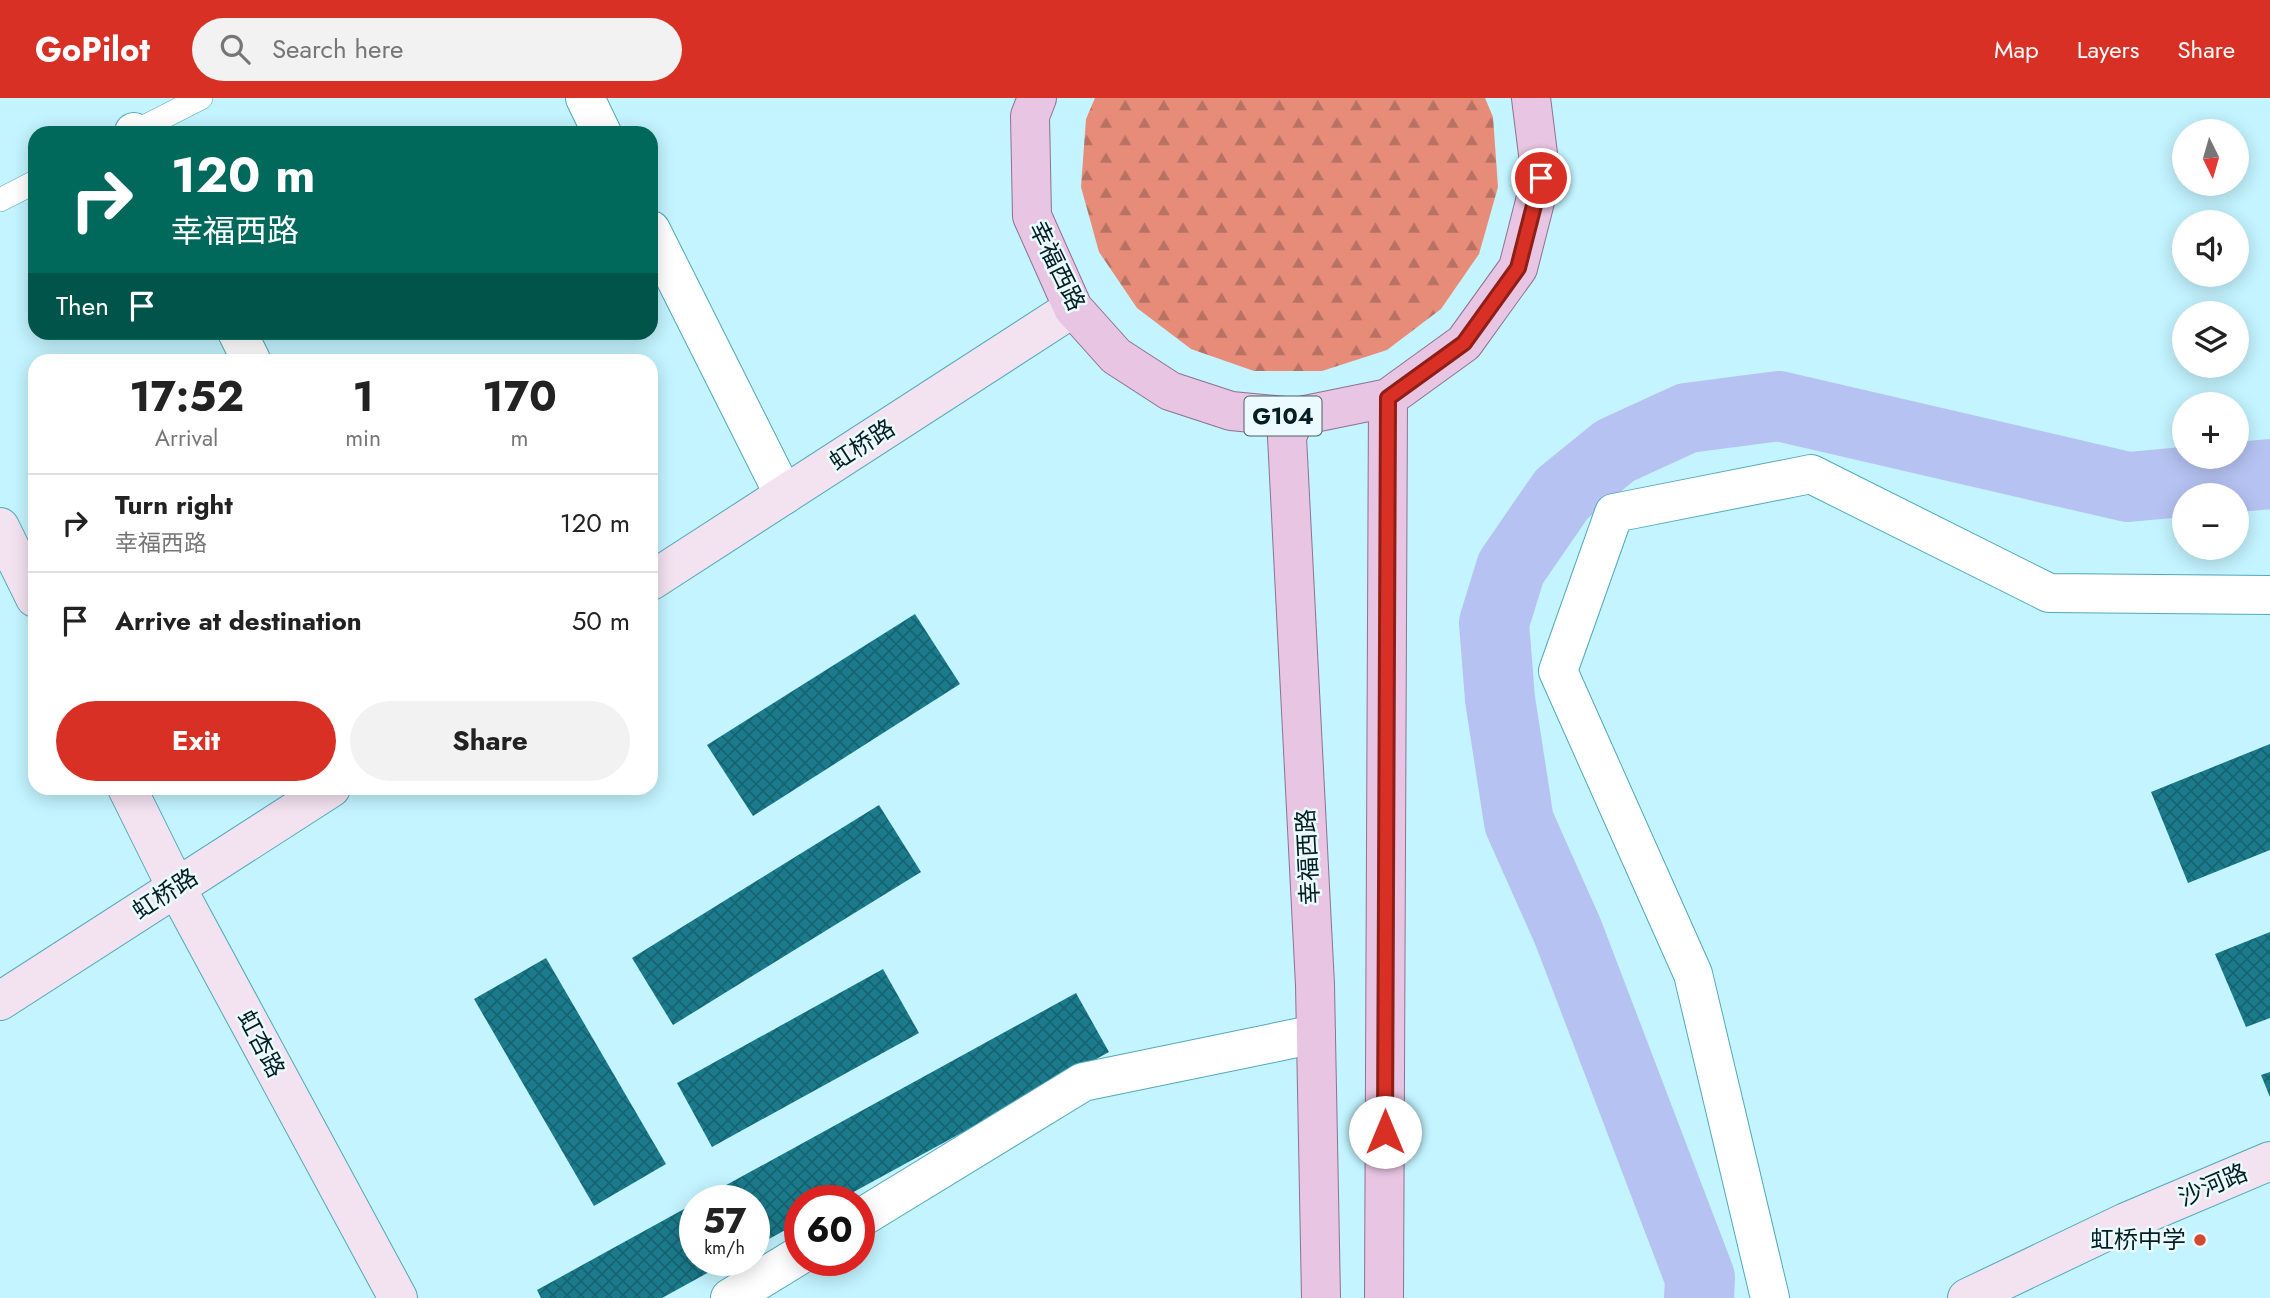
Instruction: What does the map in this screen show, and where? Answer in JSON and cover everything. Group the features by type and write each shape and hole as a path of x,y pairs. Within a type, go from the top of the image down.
{"main road":[{"name":"幸福西路","path":"1037,98 1030,116 1032,216 1073,308 1116,356 1170,391 1231,411 1295,417 1388,398 1464,343 1518,268 1541,178 1531,98"},
{"path":"1384,1298 1388,398"},
{"name":"幸福西路","path":"1295,417 1287,437 1316,1034 1321,1298"}],"street":[{"path":"585,98 599,126"},
{"path":"658,244 785,495"},
{"name":"虹桥路","path":"658,577 1073,308"},
{"path":"1770,1298 1693,974 1558,671 1614,513 1811,474 2049,593 2270,595"},
{"path":"0,527 28,584"},
{"name":"虹杏路","path":"130,795 176,887 398,1298"},
{"name":"虹桥路","path":"0,1001 320,795"},
{"path":"875,1209 1083,1082 1316,1034"},
{"name":"沙河路","path":"1967,1298 2126,1222 2270,1161"},
{"path":"730,1298 784,1265"}],"lane":[{"path":"147,126 201,98"},
{"path":"0,200 28,186"}],"green space":[{"path":"1095,98 1485,98 1493,117 1498,187 1479,254 1441,309 1387,350 1322,371 1254,371 1191,349 1137,308 1099,252 1081,187 1086,119"}],"building":[{"path":"915,614 960,684 753,816 707,745"},
{"path":"2270,744 2270,850 2188,883 2151,792"},
{"path":"879,805 921,872 673,1025 632,958"},
{"path":"2270,932 2270,1018 2246,1027 2215,954"},
{"path":"546,958 666,1164 594,1206 474,999"},
{"path":"883,969 919,1033 712,1147 677,1083"},
{"path":"1076,993 1109,1052 866,1185 784,1185 784,1231 770,1238 770,1185 726,1185"},
{"path":"2270,1072 2270,1097 2261,1075"},
{"path":"679,1212 679,1276 702,1276 662,1298 541,1298 537,1290"}],"waterway":[{"path":"1699,1298 1700,1278 1568,932 1519,822 1500,699 1494,623 1511,568 1562,494 1615,451 1687,418 1779,406 2128,487 2270,474"}],"place":[{"name":"虹桥中学","path":"2200,1240"}],"route":[{"path":"1385,1132 1388,398 1464,343 1518,268 1541,178"}]}
